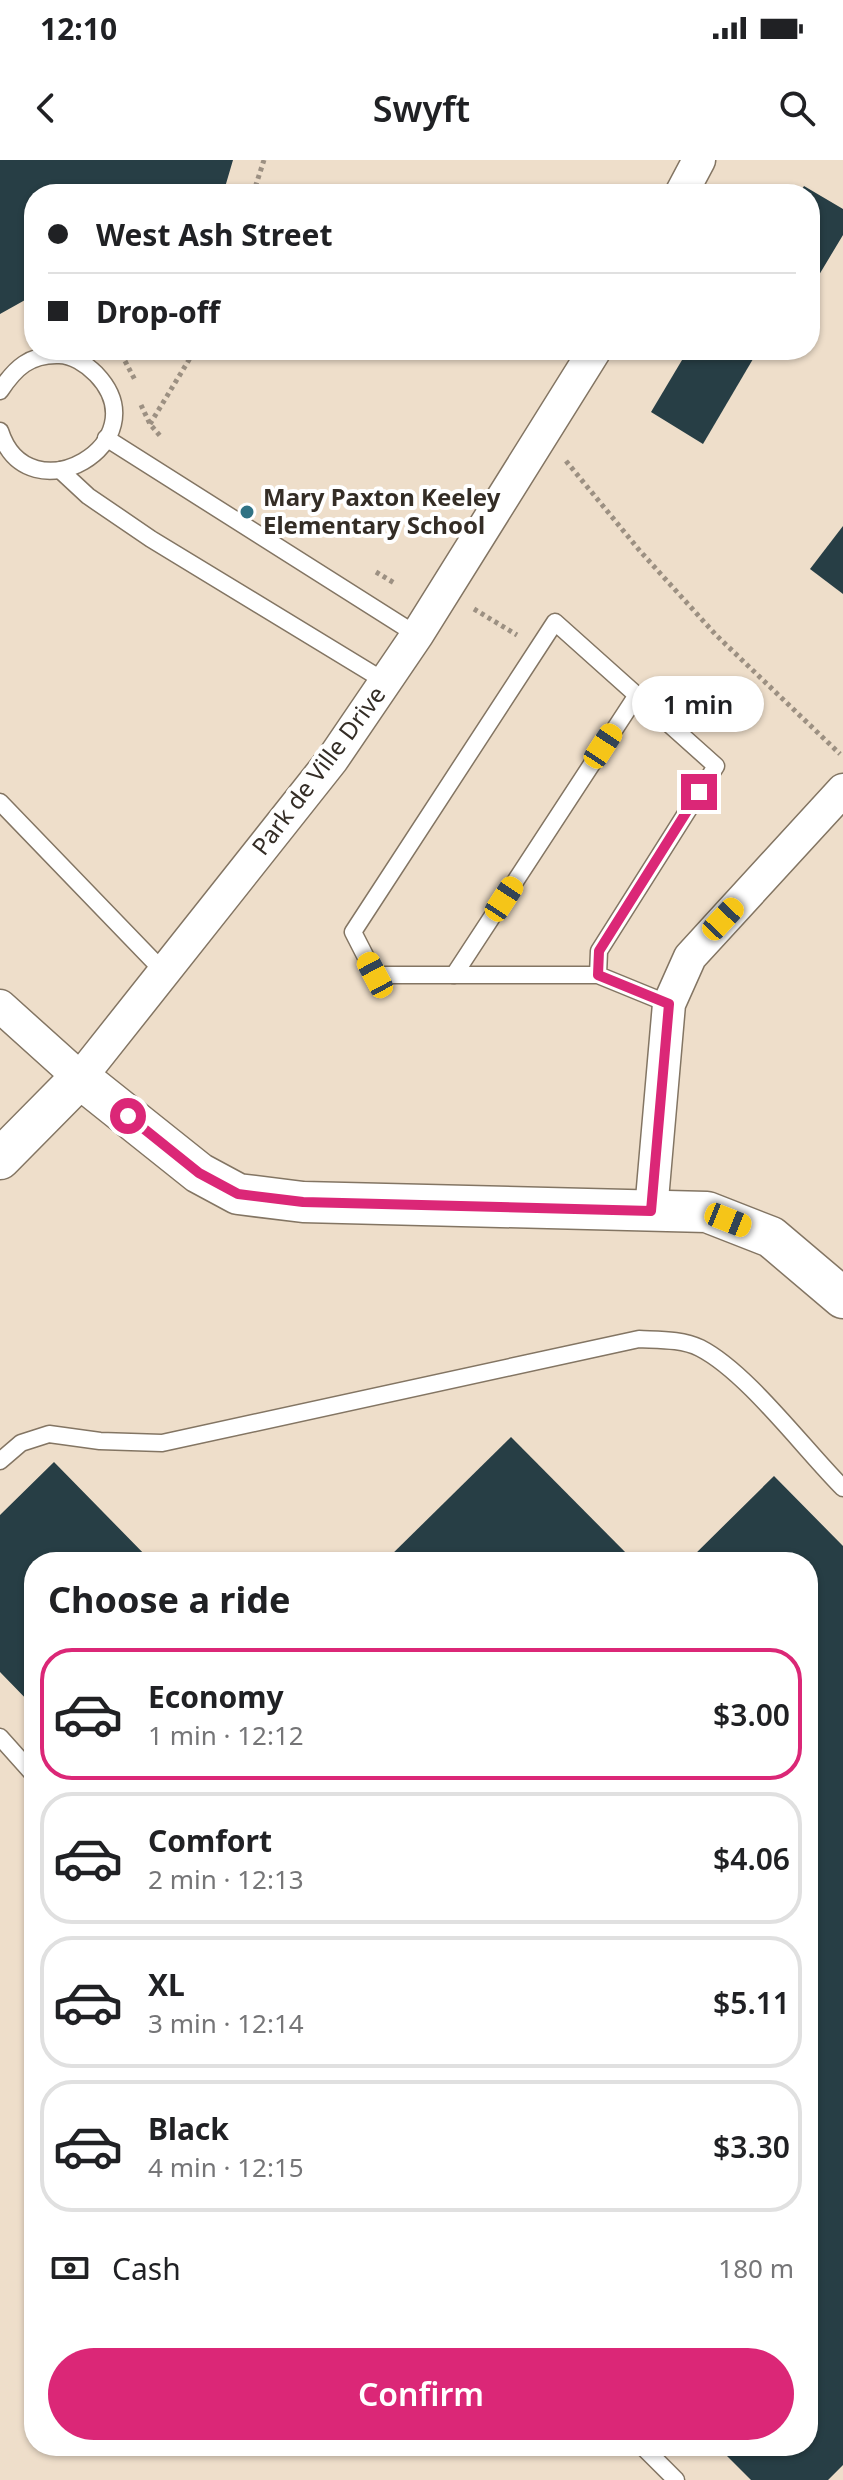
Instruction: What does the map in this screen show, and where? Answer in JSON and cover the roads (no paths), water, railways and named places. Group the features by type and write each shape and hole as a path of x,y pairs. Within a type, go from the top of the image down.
{"street":[{"path":"686,184 699,160"},
{"name":"Park de Ville Drive","path":"0,1159 80,1078 332,760 417,635 589,360"},
{"path":"651,1211 669,1004 690,957 843,790"},
{"path":"0,1006 80,1078 199,1173 238,1194 303,1202 707,1212 771,1237 843,1298"}],"lane":[{"path":"0,391 13,370 31,360"},
{"path":"0,431 4,443 22,462 46,471 72,469 95,456 106,438 113,407 104,383 86,364 76,360"},
{"path":"106,438 417,635"},
{"path":"60,470 88,496 151,539 386,682"},
{"path":"598,975 599,951 716,766 555,622 353,932 375,975 598,975 669,1004"},
{"path":"454,975 637,695"},
{"path":"0,802 164,972"},
{"path":"0,1461 21,1443 49,1434 100,1441 162,1443 639,1339 681,1341 701,1348 737,1375 843,1488"},
{"path":"0,1737 24,1764"},
{"path":"652,2456 676,2480"}],"place":[{"name":"Mary Paxton Keeley Elementary School","path":"247,512"}]}
